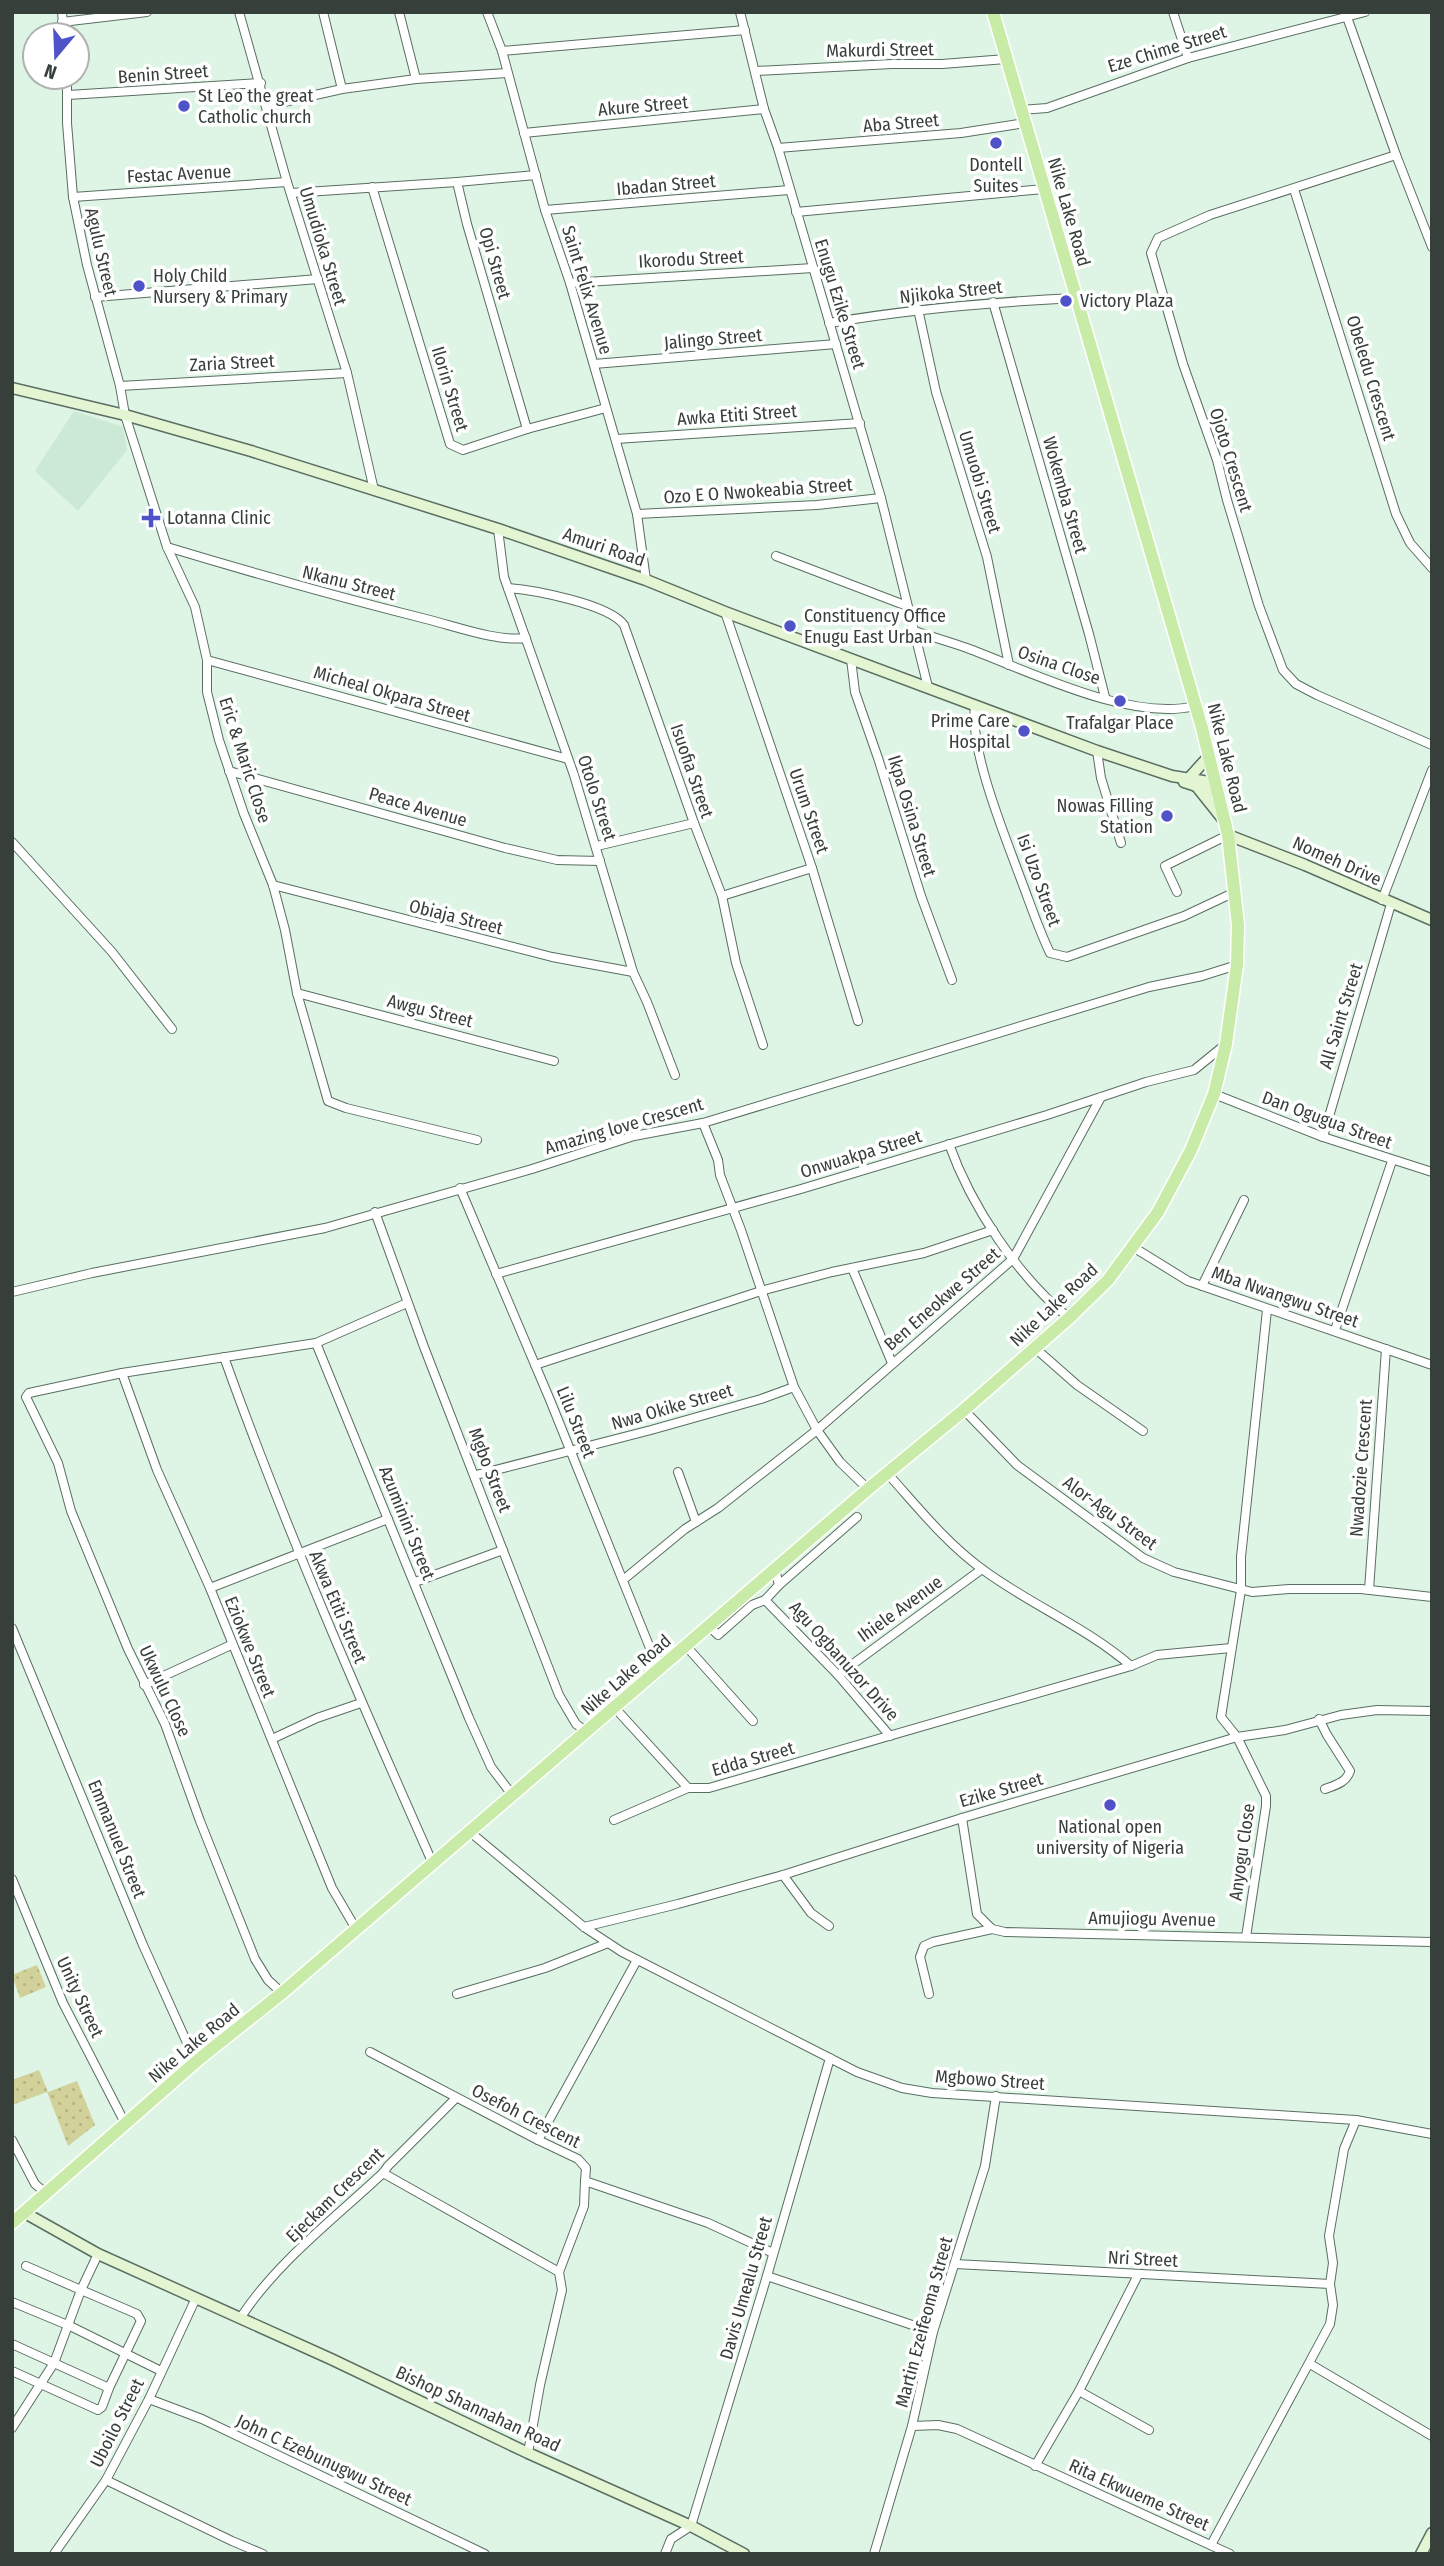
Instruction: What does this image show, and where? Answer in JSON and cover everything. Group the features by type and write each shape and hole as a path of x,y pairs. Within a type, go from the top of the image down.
{"main road":[{"name":"Nike Lake Road","path":"12,2223 199,2059 282,1993 1069,1318 1108,1280 1133,1247 1158,1212 1181,1170 1214,1094 1226,1044 1237,965 1235,892 1228,835 1195,706 993,12"},
{"name":"Amuri Road","path":"12,388 125,415 251,451 498,529 646,580 975,707 1177,780 1217,788"},
{"path":"1209,756 1193,782 1225,822"},
{"name":"Nomeh Drive","path":"1228,835 1432,920"},
{"name":"Bishop Shannahan Road","path":"25,2213 98,2254 691,2526 744,2554"},
{"path":"1421,2554 1432,2533"}],"street":[{"path":"62,17 147,12"},
{"name":"Umudioka Street","path":"239,12 287,182 347,373 374,490"},
{"path":"323,12 342,89"},
{"path":"399,12 416,79"},
{"name":"Saint Felix Avenue","path":"486,12 502,51 545,210 570,283 616,439 637,514 646,580"},
{"name":"Enugu Ezike Street","path":"740,12 764,109 778,148 881,498 928,687"},
{"path":"1173,12 1179,38 1188,58"},
{"name":"Eze Chime Street","path":"1021,110 1047,108 1188,58 1365,12"},
{"path":"1347,17 1432,247"},
{"path":"502,51 745,30"},
{"name":"Makurdi Street","path":"756,71 1006,59"},
{"path":"266,106 342,89 416,79 506,73"},
{"name":"Benin Street","path":"68,95 261,83"},
{"name":"Agulu Street","path":"68,91 67,123 73,197 95,297 131,431"},
{"name":"Akure Street","path":"524,133 764,109"},
{"name":"Aba Street","path":"778,148 961,133 1025,123"},
{"name":"Ojoto Crescent","path":"1396,155 1210,215 1166,233 1152,246 1152,262 1183,364 1217,460 1261,612 1283,670 1296,684 1317,695 1432,745"},
{"path":"291,193 536,175"},
{"name":"Festac Avenue","path":"73,197 287,182"},
{"name":"Opi Street","path":"457,182 527,429"},
{"name":"Ilorin Street","path":"372,187 450,444 463,450 527,429 606,408"},
{"name":"Obeledu Crescent","path":"1294,189 1396,514 1412,545 1432,568"},
{"name":"Ibadan Street","path":"545,210 789,190"},
{"path":"796,212 1044,190"},
{"name":"Ikorodu Street","path":"570,283 813,268"},
{"path":"95,297 318,279"},
{"name":"Njikoka Street","path":"829,323 918,309 1076,298"},
{"name":"Wokemba Street","path":"993,302 1105,697"},
{"name":"Umuobi Street","path":"918,309 936,392 987,557 1009,665"},
{"name":"Jalingo Street","path":"594,364 836,344"},
{"name":"Zaria Street","path":"120,386 347,373"},
{"name":"Awka Etiti Street","path":"616,439 860,423"},
{"name":"Eric & Maric Close","path":"131,431 145,484 167,547 195,607 207,660 207,692 229,771 273,885 297,993 328,1101 346,1108 477,1140"},
{"name":"Ozo E O Nwokeabia Street","path":"637,514 817,505 881,498"},
{"name":"Otolo Street","path":"498,529 504,577 597,846 633,972 675,1074"},
{"name":"Nkanu Street","path":"167,547 331,595 475,631 515,639 526,638"},
{"path":"776,556 907,606"},
{"name":"Isuofia Street","path":"508,588 555,596 592,607 620,620 722,895 736,963 763,1045"},
{"name":"Urum Street","path":"725,612 812,868 858,1021"},
{"name":"Osina Close","path":"915,631 1130,705 1179,710 1195,706"},
{"name":"Ikpa Osina Street","path":"850,659 855,692 921,896 952,980"},
{"name":"Micheal Okpara Street","path":"207,660 568,759"},
{"name":"Isi Uzo Street","path":"975,707 974,730 989,789 1050,953 1067,957 1184,916 1235,892"},
{"path":"1097,751 1101,778 1121,843"},
{"name":"All Saint Street","path":"1323,1137 1386,902 1432,769"},
{"name":"Peace Avenue","path":"229,771 505,848 557,860 600,861"},
{"path":"597,846 694,823"},
{"path":"1177,892 1165,866 1228,835"},
{"path":"12,842 112,952 172,1029"},
{"path":"722,895 812,868"},
{"name":"Obiaja Street","path":"273,885 552,957 633,972"},
{"name":"Amazing love Crescent","path":"12,1292 92,1273 306,1233 532,1169 634,1136 703,1123 1149,987 1202,976 1237,965"},
{"name":"Awgu Street","path":"297,993 554,1060"},
{"name":"Onwuakpa Street","path":"496,1274 949,1144 1166,1076 1194,1070 1226,1044"},
{"name":"Dan Ogugua Street","path":"1214,1094 1323,1137 1432,1172"},
{"name":"Ben Eneokwe Street","path":"623,1580 817,1430 1013,1259 1101,1097"},
{"path":"703,1123 794,1387 817,1430 840,1462 868,1489"},
{"path":"949,1144 967,1186 993,1230 1045,1299 1069,1318"},
{"path":"1335,1330 1392,1161"},
{"name":"Lilu Street","path":"460,1188 654,1658 665,1663"},
{"path":"1202,1286 1244,1200"},
{"name":"Mgbo Street","path":"375,1212 407,1303 476,1475 559,1695 576,1724 587,1732"},
{"path":"535,1365 761,1291 924,1253 993,1230"},
{"name":"Mba Nwangwu Street","path":"1133,1247 1188,1281 1432,1365"},
{"path":"852,1268 891,1363"},
{"path":"122,1373 316,1343 407,1303"},
{"name":"Anyogu Close","path":"1246,1937 1266,1796 1237,1737 1221,1717 1241,1590 1241,1557 1267,1310"},
{"name":"Azuminini Street","path":"316,1343 415,1582 446,1665 491,1767 513,1796"},
{"path":"1034,1348 1077,1385 1143,1431"},
{"name":"Nwadozie Crescent","path":"1369,1590 1386,1349"},
{"name":"Akwa Etiti Street","path":"224,1357 267,1476 361,1703 433,1864"},
{"name":"Ukwulu Close","path":"122,1373 29,1393 26,1398 58,1463 76,1522 144,1685 165,1724 255,1959 268,1980 282,1993"},
{"name":"Eziokwe Street","path":"122,1373 157,1470 210,1588 332,1888 356,1929"},
{"name":"Nwa Okike Street","path":"476,1475 761,1399 794,1387"},
{"name":"Alor-Agu Street","path":"964,1410 1017,1465 1143,1559 1174,1572 1252,1592 1289,1589 1369,1590 1432,1597"},
{"path":"678,1472 696,1522"},
{"path":"887,1472 946,1538 982,1569 1032,1603 1104,1645 1131,1666"},
{"path":"765,1600 857,1517"},
{"path":"210,1588 388,1520"},
{"path":"415,1582 503,1550"},
{"path":"775,1569 779,1585"},
{"name":"Ihiele Avenue","path":"838,1675 982,1569"},
{"name":"Agu Ogbanuzor Drive","path":"709,1626 718,1635 752,1605 765,1600 838,1675 890,1737"},
{"name":"Emmanuel Street","path":"12,1628 143,1945 188,2045 199,2059"},
{"path":"144,1685 231,1645"},
{"path":"686,1646 754,1721"},
{"name":"Edda Street","path":"614,1820 688,1788 709,1788 890,1737 1131,1666 1157,1655 1231,1648"},
{"path":"272,1738 361,1703"},
{"path":"614,1707 688,1788"},
{"name":"Ezike Street","path":"584,1927 783,1875 962,1818 1237,1737 1285,1730 1319,1719 1377,1710 1432,1711"},
{"path":"1319,1719 1350,1771 1340,1784 1325,1789"},
{"path":"962,1818 977,1914 992,1929"},
{"name":"Mgbowo Street","path":"470,1832 584,1927 608,1943 857,2072 902,2088 932,2093 1356,2120 1432,2134"},
{"path":"783,1875 811,1913 829,1926"},
{"name":"Unity Street","path":"12,1879 63,2003 126,2125"},
{"name":"Amujiogu Avenue","path":"929,1994 920,1957 924,1946 933,1941 992,1929 1004,1932 1432,1942"},
{"path":"457,1994 545,1968 608,1943"},
{"path":"538,2140 637,1960"},
{"name":"Osefoh Crescent","path":"370,2052 578,2159 586,2168 585,2181"},
{"name":"Davis Umealu Street","path":"691,2526 830,2058"},
{"name":"Martin Ezeifeoma Street","path":"874,2554 912,2426 933,2332 985,2166 996,2096"},
{"name":"Ejeckam Crescent","path":"240,2317 275,2273 383,2173 456,2098"},
{"path":"1211,2545 1330,2324 1333,2263 1329,2236 1344,2149 1356,2120"},
{"path":"12,2140 35,2184 47,2194"},
{"path":"383,2173 559,2272"},
{"path":"528,2453 540,2385 562,2290 559,2272 584,2206 585,2181 708,2223 774,2253"},
{"path":"12,2428 54,2363 70,2326 81,2290 98,2254"},
{"name":"Nri Street","path":"955,2264 1330,2284"},
{"path":"12,2371 98,2410 102,2407 141,2321 137,2314 26,2266"},
{"path":"1035,2466 1079,2391 1138,2275"},
{"path":"767,2276 933,2332"},
{"name":"Uboilo Street","path":"54,2554 106,2480 149,2399 196,2298"},
{"path":"12,2302 70,2326 161,2371"},
{"path":"12,2344 109,2388"},
{"path":"1310,2364 1432,2436"},
{"path":"1079,2391 1149,2430"},
{"name":"John C Ezebunugwu Street","path":"149,2399 202,2419 485,2554"},
{"name":"Rita Ekwueme Street","path":"912,2426 938,2425 957,2429 1230,2554"},
{"path":"106,2480 263,2554"},
{"path":"665,2554 671,2539 691,2526"}],"shaded area":[{"path":"74,411 123,427 127,450 78,511 35,471"},
{"path":"37,1965 46,1987 20,1998 12,1975"},
{"path":"39,2070 48,2092 77,2081 95,2125 68,2146 47,2092 12,2105 12,2080"}],"place":[{"name":"St Leo the great Catholic church","path":"184,106"},
{"name":"Dontell Suites","path":"996,143"},
{"name":"Holy Child Nursery & Primary","path":"139,286"},
{"name":"Victory Plaza","path":"1066,301"},
{"name":"Lotanna Clinic","path":"151,518"},
{"name":"Constituency Office Enugu East Urban","path":"790,626"},
{"name":"Trafalgar Place","path":"1120,701"},
{"name":"Prime Care Hospital","path":"1024,731"},
{"name":"Nowas Filling Station","path":"1167,816"},
{"name":"National open university of Nigeria","path":"1110,1805"}]}
